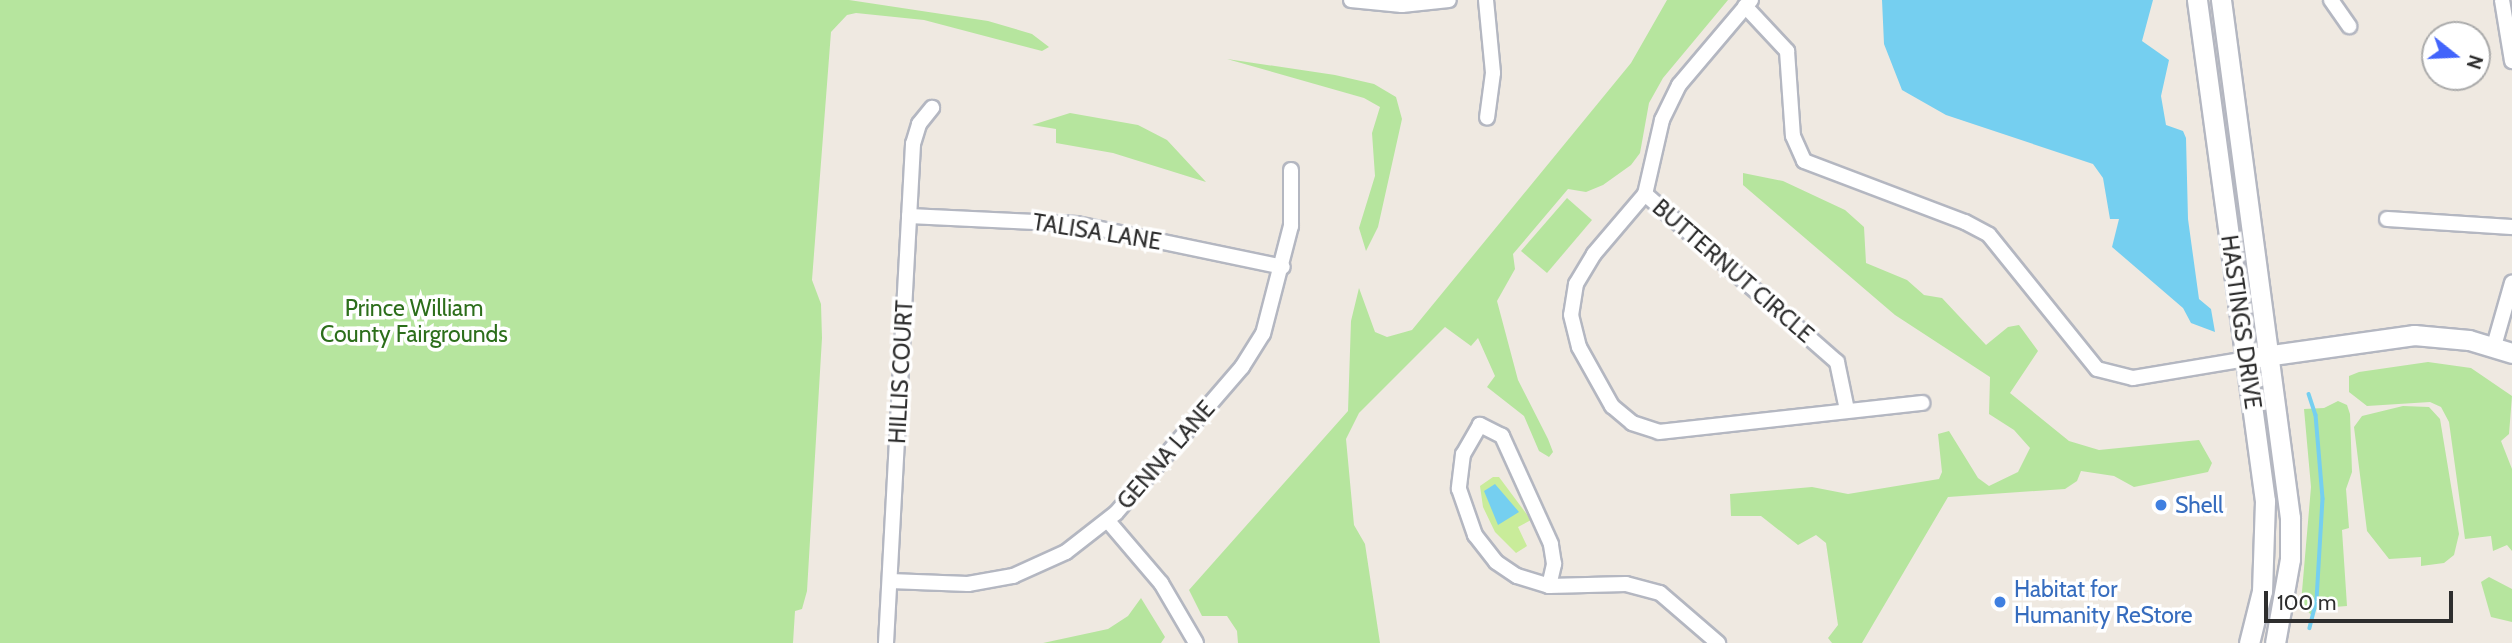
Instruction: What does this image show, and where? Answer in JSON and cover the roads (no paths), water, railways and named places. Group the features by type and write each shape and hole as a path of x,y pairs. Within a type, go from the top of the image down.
{"street":[{"path":"1350,0 1402,5 1449,0"},
{"path":"1486,0 1493,62 1487,118"},
{"name":"HASTINGS DRIVE","path":"2197,0 2267,528 2262,591 2249,643"},
{"name":"HASTINGS DRIVE","path":"2221,0 2290,518 2290,559 2275,643"},
{"path":"2331,0 2349,26"},
{"path":"2502,0 2512,61"},
{"path":"1645,194 1669,102 1748,3 1787,51 1794,145 1804,161 1965,222 1989,235 2097,369 2133,378 2386,336 2446,337 2503,349 2512,283"},
{"name":"HILLIS COURT","path":"886,643 915,136 932,108"},
{"name":"GENNA LANE","path":"890,581 968,584 1013,576 1066,552 1108,521 1253,353 1271,313 1283,267 1291,226 1291,170"},
{"name":"BUTTERNUT CIRCLE","path":"1847,410 1837,362 1645,194 1594,254 1571,298 1576,339 1612,406 1632,423 1659,432 1922,403"},
{"name":"TALISA LANE","path":"909,216 1077,224 1283,267"},
{"path":"2387,219 2512,227"},
{"path":"1549,586 1551,544 1502,436 1480,425 1470,437 1460,471 1466,516 1496,562 1517,576 1549,586 1645,587 1672,600 1698,630 1718,643"},
{"path":"1108,521 1161,583 1196,643"}],"water":[{"path":"1882,0 2153,0 2142,41 2169,60 2161,96 2166,125 2183,131 2186,138 2188,219 2199,299 2211,309 2215,332 2191,323 2183,308 2112,247 2119,219 2110,219 2103,178 2093,164 1946,115 1902,90 1884,44"},
{"path":"1495,484 1519,512 1498,525 1484,491"}],"waterway":[{"path":"2309,394 2316,415 2323,499 2317,600 2310,628"}],"place":[{"name":"Shell","path":"2161,505"},
{"name":"Habitat for Humanity ReStore","path":"2000,602"}],"park label":[{"name":"Prince William County Fairgrounds","path":"414,321"}]}
